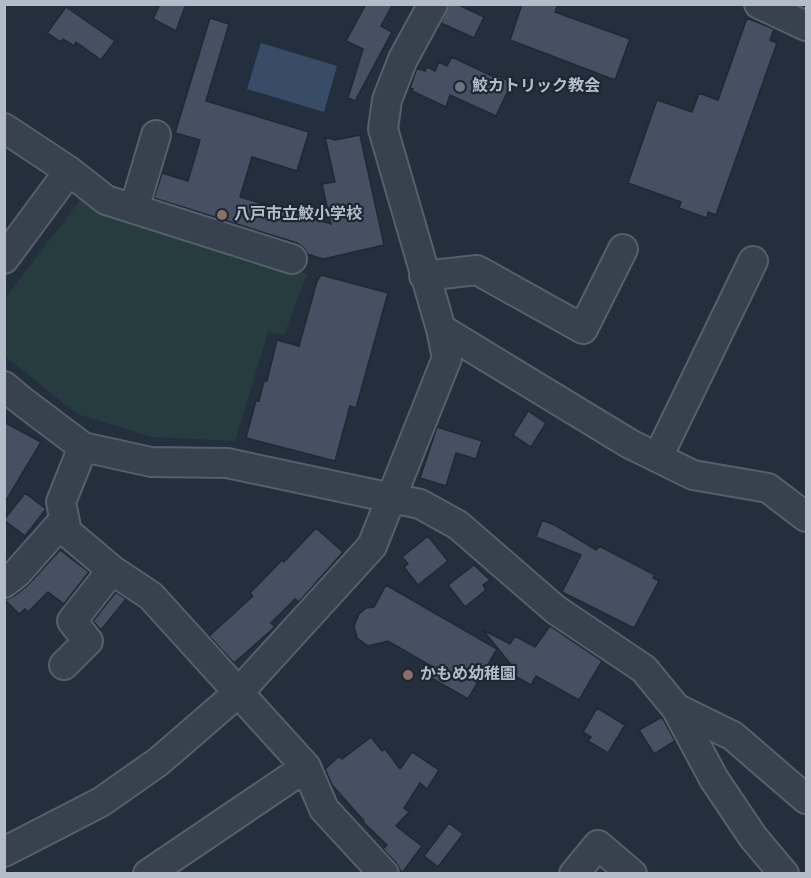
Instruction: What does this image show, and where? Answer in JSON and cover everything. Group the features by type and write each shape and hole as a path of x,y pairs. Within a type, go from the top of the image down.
{"street":[{"path":"4,852 101,802 158,762 239,692 372,546 447,358 441,328 383,129 387,100 403,58 433,4"},
{"path":"4,128 69,171 106,200 292,259"},
{"path":"134,209 156,135"},
{"path":"4,259 69,171"},
{"path":"424,276 477,270 583,328 623,249"},
{"path":"657,457 753,261"},
{"path":"441,328 630,444 693,475 768,488 807,517"},
{"path":"4,386 83,447 151,462 227,463 420,504 458,525 556,610 644,669 676,708 714,779 753,837 784,873"},
{"path":"83,447 61,502 67,532 112,570 151,596 306,767 324,809 384,873"},
{"path":"4,583 17,573 64,520"},
{"path":"64,664 88,641 72,621 112,570"},
{"path":"676,708 733,736 807,800"},
{"path":"148,873 306,767"},
{"path":"574,873 598,844 632,873"}],"green space":[{"path":"84,195 101,208 307,274 284,335 268,332 235,441 152,437 77,414 5,356 4,300"}],"water":[{"path":"261,43 337,66 324,112 247,89"}],"building":[{"path":"160,4 186,4 176,31 153,19"},
{"path":"366,4 393,4 381,26 392,32 355,101 348,98 363,49 346,41"},
{"path":"449,4 457,4 484,17 474,38 441,23"},
{"path":"522,4 558,4 555,12 630,39 615,80 510,40"},
{"path":"66,7 115,41 101,60 76,42 74,46 63,39 61,42 47,33"},
{"path":"210,18 229,24 206,101 309,132 297,171 252,157 240,197 331,224 322,184 335,182 325,137 335,140 360,135 384,245 323,259 307,254 304,248 297,243 154,198 162,173 188,181 200,140 175,133"},
{"path":"747,18 774,29 770,40 777,43 716,215 708,212 707,218 679,208 681,202 628,183 657,100 692,112 699,93 718,100"},
{"name":"鮫カトリック教会","path":"452,57 492,76 493,74 512,82 496,116 450,95 446,107 412,91 413,89 410,88 417,68 425,71 427,67 435,71 439,62 447,66"},
{"path":"321,275 388,293 356,408 350,406 335,461 246,438 256,400 259,401 264,381 267,381 277,340 299,346 317,281"},
{"path":"528,411 546,423 531,447 513,435"},
{"path":"4,422 41,442 4,504"},
{"path":"437,427 482,441 476,459 456,453 446,486 420,478"},
{"path":"25,493 46,509 25,536 4,520"},
{"path":"542,520 555,525 596,550 599,546 655,575 653,578 659,581 634,628 562,592 581,555 536,537"},
{"path":"316,528 343,552 299,602 295,599 271,623 275,627 234,663 209,636 253,596 250,593"},
{"path":"428,536 448,561 418,585 404,567 408,564 402,557"},
{"path":"60,550 89,572 64,604 48,592 28,612 25,609 19,614 5,600 27,586"},
{"path":"474,565 490,580 483,585 486,590 465,607 448,585"},
{"path":"386,585 497,649 468,699 428,676 433,667 388,641 368,646 357,638 354,626 359,614 366,608 374,607"},
{"path":"116,592 126,599 101,630 93,621"},
{"path":"550,626 602,661 579,700 536,676 531,685 513,675 517,672 483,630 510,644 515,636 535,647"},
{"path":"597,708 625,725 608,753 588,741 591,737 583,732"},
{"path":"662,717 675,741 654,754 639,730"},
{"path":"371,737 382,751 385,749 400,769 412,752 439,770 427,789 420,783 404,808 409,812 396,826 422,846 402,873 383,849 387,845 363,822 332,785 325,769 339,756 342,759"},
{"path":"449,823 463,834 438,867 424,856"}],"place":[{"name":"鮫カトリック教会","path":"460,87"},
{"name":"八戸市立鮫小学校","path":"222,215"},
{"name":"かもめ幼稚園","path":"408,675"}]}
